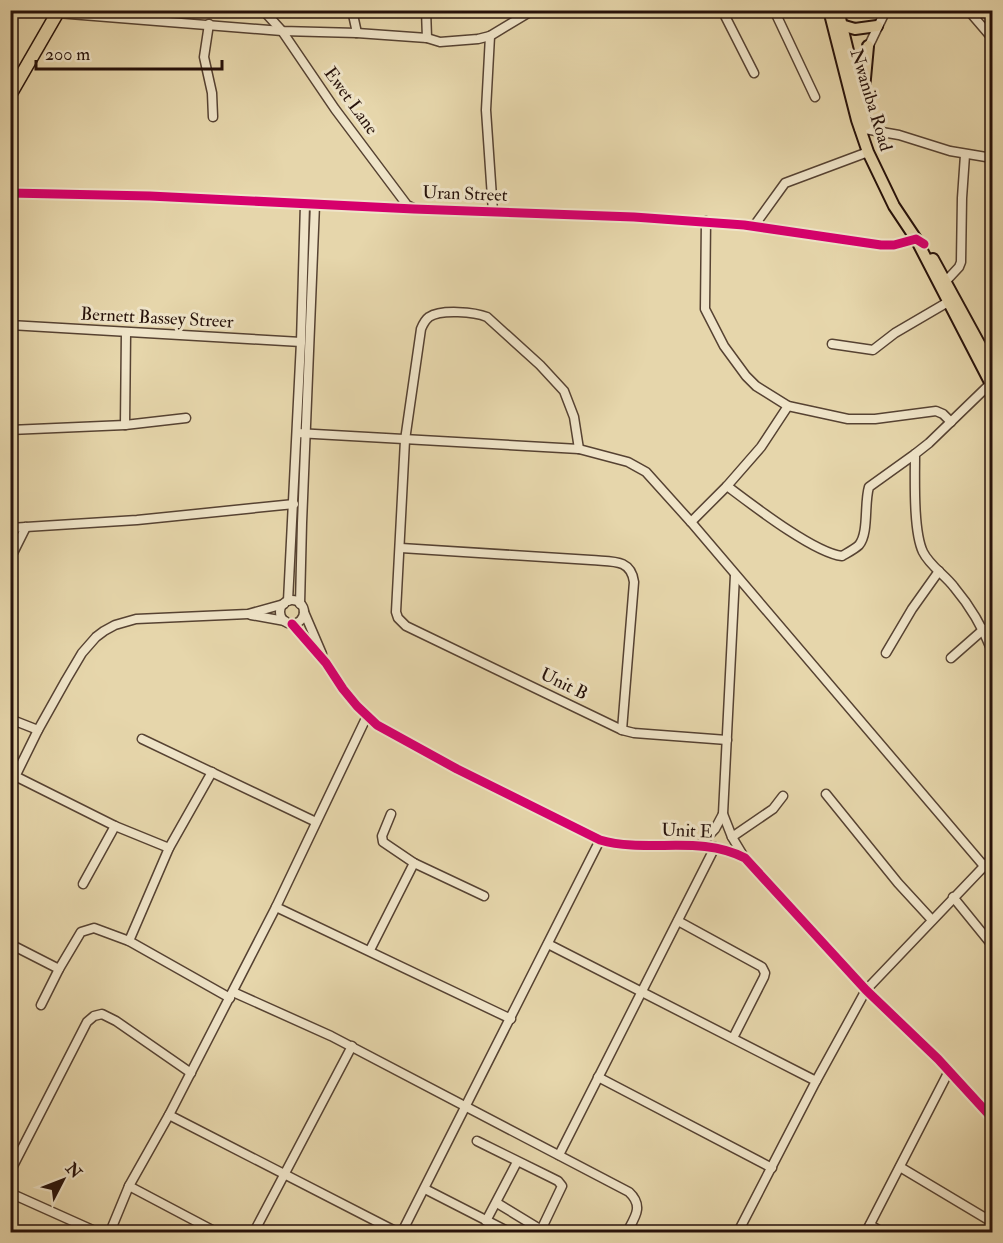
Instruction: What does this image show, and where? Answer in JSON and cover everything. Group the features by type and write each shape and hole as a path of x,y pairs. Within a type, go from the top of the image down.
{"highway":[{"path":"10,79 55,11"},
{"path":"10,94 55,11"}],"main road":[{"name":"Nwaniba Road","path":"829,10 850,78 868,152 894,206 920,241 948,302 992,385"},
{"path":"838,10 850,78 862,112"},
{"path":"842,25 855,29 877,26"},
{"path":"868,46 862,112 863,128 880,166 920,241 990,355 993,367"}],"street":[{"name":"Ewet Lane","path":"263,10 282,31 335,109 407,205 414,209"},
{"path":"352,10 357,33"},
{"path":"426,10 427,38"},
{"path":"55,11 180,24 427,38 440,42 490,36 533,10"},
{"path":"722,10 754,73"},
{"path":"774,10 815,97"},
{"path":"850,78 886,10"},
{"path":"968,10 993,38"},
{"path":"209,24 204,57 212,93 213,117"},
{"path":"490,36 486,110 493,212"},
{"path":"863,128 899,135 965,155 993,158"},
{"path":"754,226 785,183 868,152"},
{"path":"946,281 961,262 965,155"},
{"name":"Uran Street","path":"10,193 150,196 706,221 881,245 920,241"},
{"path":"10,787 38,730 82,652 96,637 115,625 136,620 248,614 289,622 300,620 302,608 301,342 304,204"},
{"path":"315,204 301,434 286,602 280,612 326,663"},
{"path":"706,221 705,309 707,316 724,346 756,386 788,406 848,419 875,419 936,411 951,422"},
{"path":"832,344 873,350 895,333 948,302"},
{"path":"579,449 574,417 564,391 540,365 487,317 479,314 438,312 425,320 421,329 405,440 401,549 591,561 622,564 628,567 633,572 634,582 622,730"},
{"name":"Bernett Bassey Streer","path":"10,325 301,342"},
{"path":"124,425 126,333"},
{"path":"727,486 761,512 826,552 842,555 859,545 864,533 866,496 869,488 915,454 992,385"},
{"path":"691,522 761,447 788,406"},
{"path":"10,430 124,425 186,418"},
{"path":"301,434 579,449 628,462 646,472 984,866"},
{"path":"915,454 920,540 924,553 954,586 984,629 993,651"},
{"path":"10,528 294,504"},
{"path":"10,559 26,527"},
{"name":"Unit B","path":"401,549 396,612 398,618 406,626 622,730 634,733 727,740"},
{"path":"886,653 912,609 939,572"},
{"path":"735,574 723,814 732,837 745,858"},
{"path":"248,614 294,600 302,608 326,663"},
{"path":"951,658 984,629"},
{"name":"Unit E","path":"326,663 342,689 367,716 387,732 457,770 600,840 624,846 700,845 730,851 745,858 866,990 949,1071 993,1118"},
{"path":"110,1233 129,1186 170,1115 276,907 367,716"},
{"path":"10,719 38,730"},
{"path":"142,739 316,822"},
{"path":"129,941 169,848 212,772"},
{"path":"15,776 115,826 169,848"},
{"path":"826,794 898,883 932,920"},
{"path":"732,837 773,809 783,796"},
{"path":"391,814 382,836 383,842 414,863 484,896"},
{"path":"700,845 715,829 723,814"},
{"path":"83,884 115,826"},
{"path":"402,1233 600,840"},
{"path":"559,1155 640,992 716,847"},
{"path":"738,1233 816,1081 866,990 993,858"},
{"path":"370,950 414,863"},
{"path":"953,897 993,945"},
{"path":"276,907 511,1019"},
{"path":"678,921 762,967 765,973 733,1038"},
{"path":"41,1005 59,969 81,933 86,929 94,928 129,941 231,995 352,1046 629,1192 636,1199 638,1207 627,1233"},
{"path":"10,944 59,969"},
{"path":"548,944 816,1081"},
{"path":"10,1172 87,1022 94,1016 102,1014 116,1021 191,1073"},
{"path":"254,1233 352,1046"},
{"path":"882,1233 868,1229 949,1071"},
{"path":"598,1077 772,1168"},
{"path":"170,1115 397,1233"},
{"path":"477,1141 558,1181 562,1186 542,1228 538,1228 497,1203"},
{"path":"486,1221 517,1162"},
{"path":"900,1167 993,1222"},
{"path":"129,1186 216,1233"},
{"path":"425,1189 509,1233"},
{"path":"10,1193 96,1233"}],"cycle path":[{"path":"10,193 150,196 634,217 744,225 881,245 894,245 916,239 924,244"},
{"path":"292,624 326,663 357,706 377,725 457,769 600,840 618,844 710,847 745,858 866,990 938,1059 992,1118"}]}
